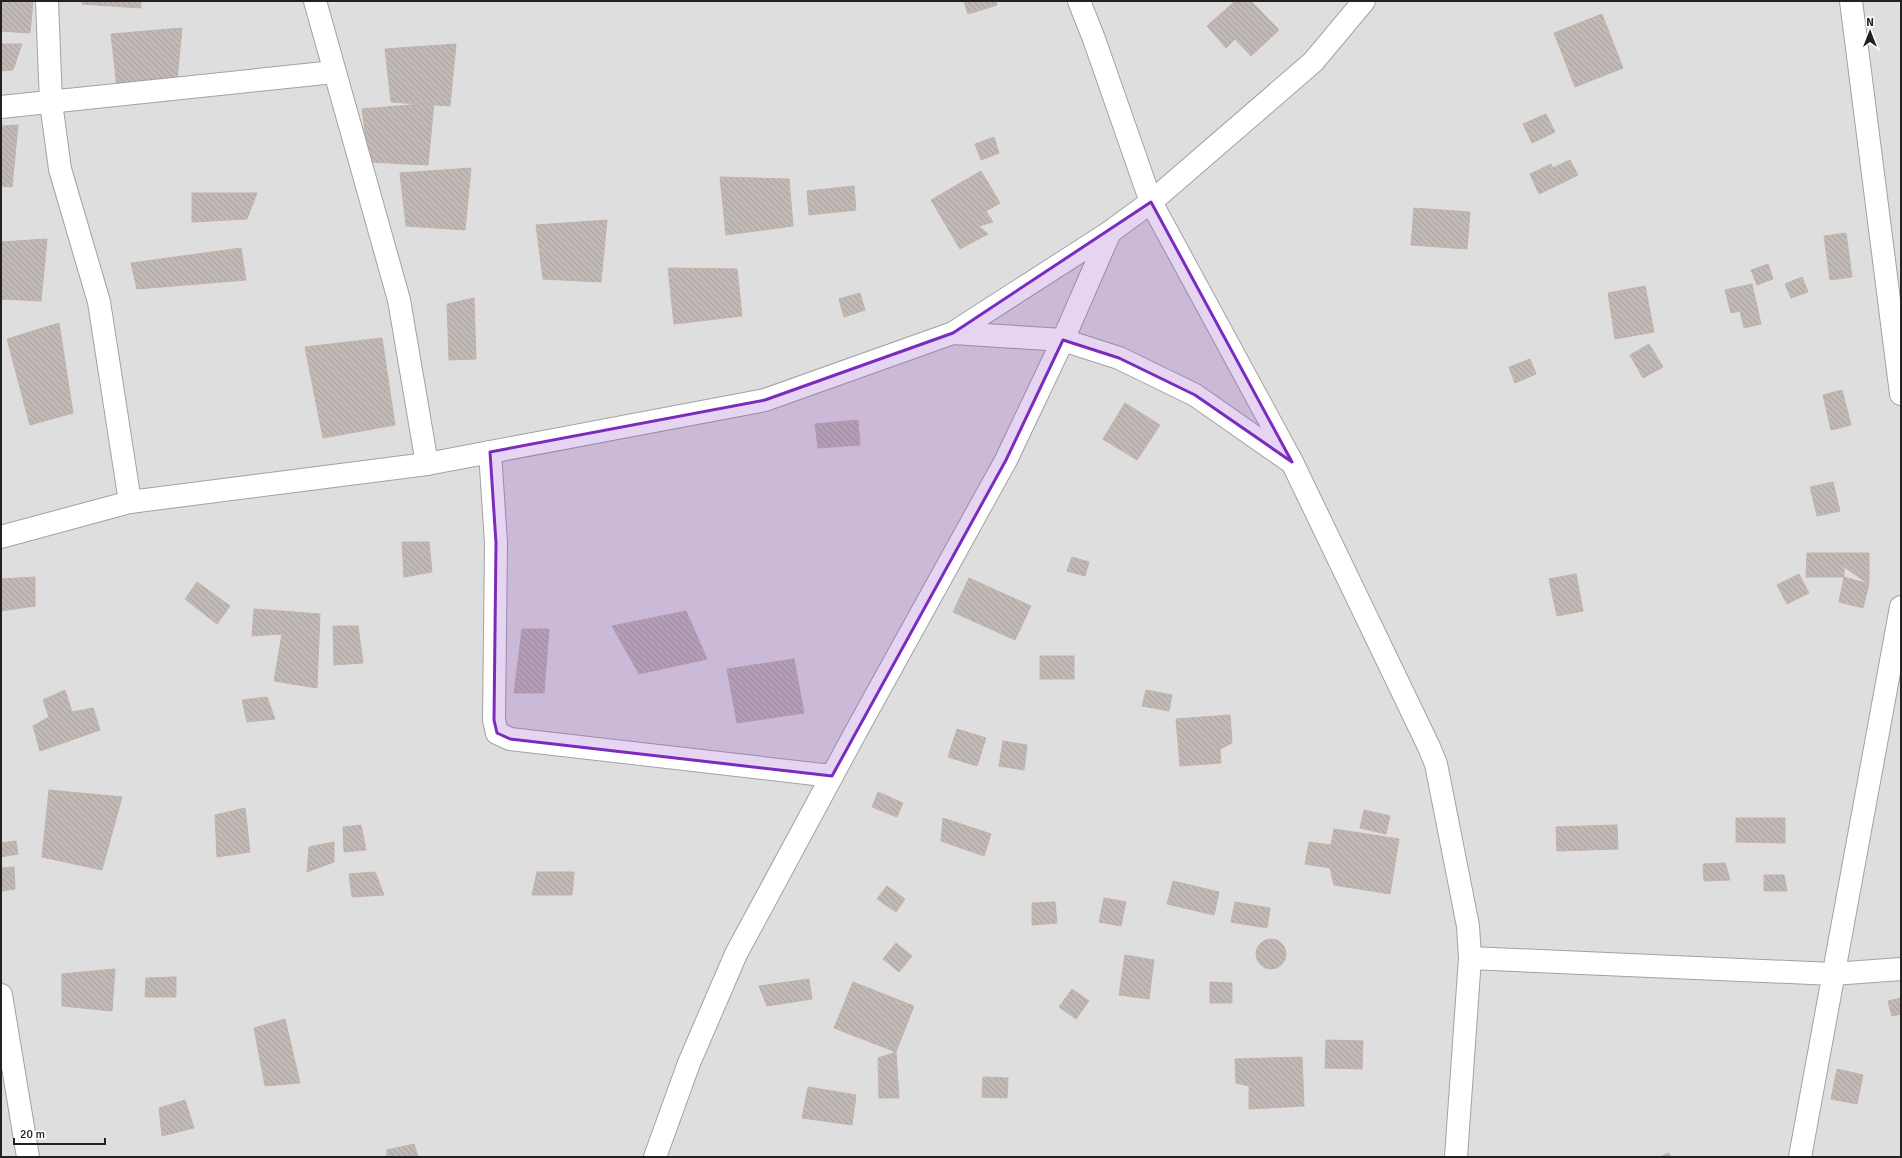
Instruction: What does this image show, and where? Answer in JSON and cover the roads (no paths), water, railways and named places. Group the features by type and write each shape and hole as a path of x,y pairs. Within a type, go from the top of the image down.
{"street":[{"path":"48,1 51,103 60,169 99,302 130,502"},
{"path":"315,1 399,300 427,464"},
{"path":"1079,1 1094,39 1151,202 1292,462 1436,764 1468,926 1470,958 1456,1157"},
{"path":"1,537 130,502 427,464 765,400 953,334 1110,232 1151,202 1313,62 1364,1"},
{"path":"1851,1 1901,394"},
{"path":"1,107 51,103 334,72"},
{"path":"655,1157 689,1063 736,954 1006,460 1063,340 1110,232"},
{"path":"953,334 1063,340 1119,358 1195,395 1292,462"},
{"path":"490,452 496,543 494,720 497,733 510,739 832,776"},
{"path":"1800,1157 1901,607"},
{"path":"1470,958 1833,974 1901,969"},
{"path":"1,995 28,1157"}]}
